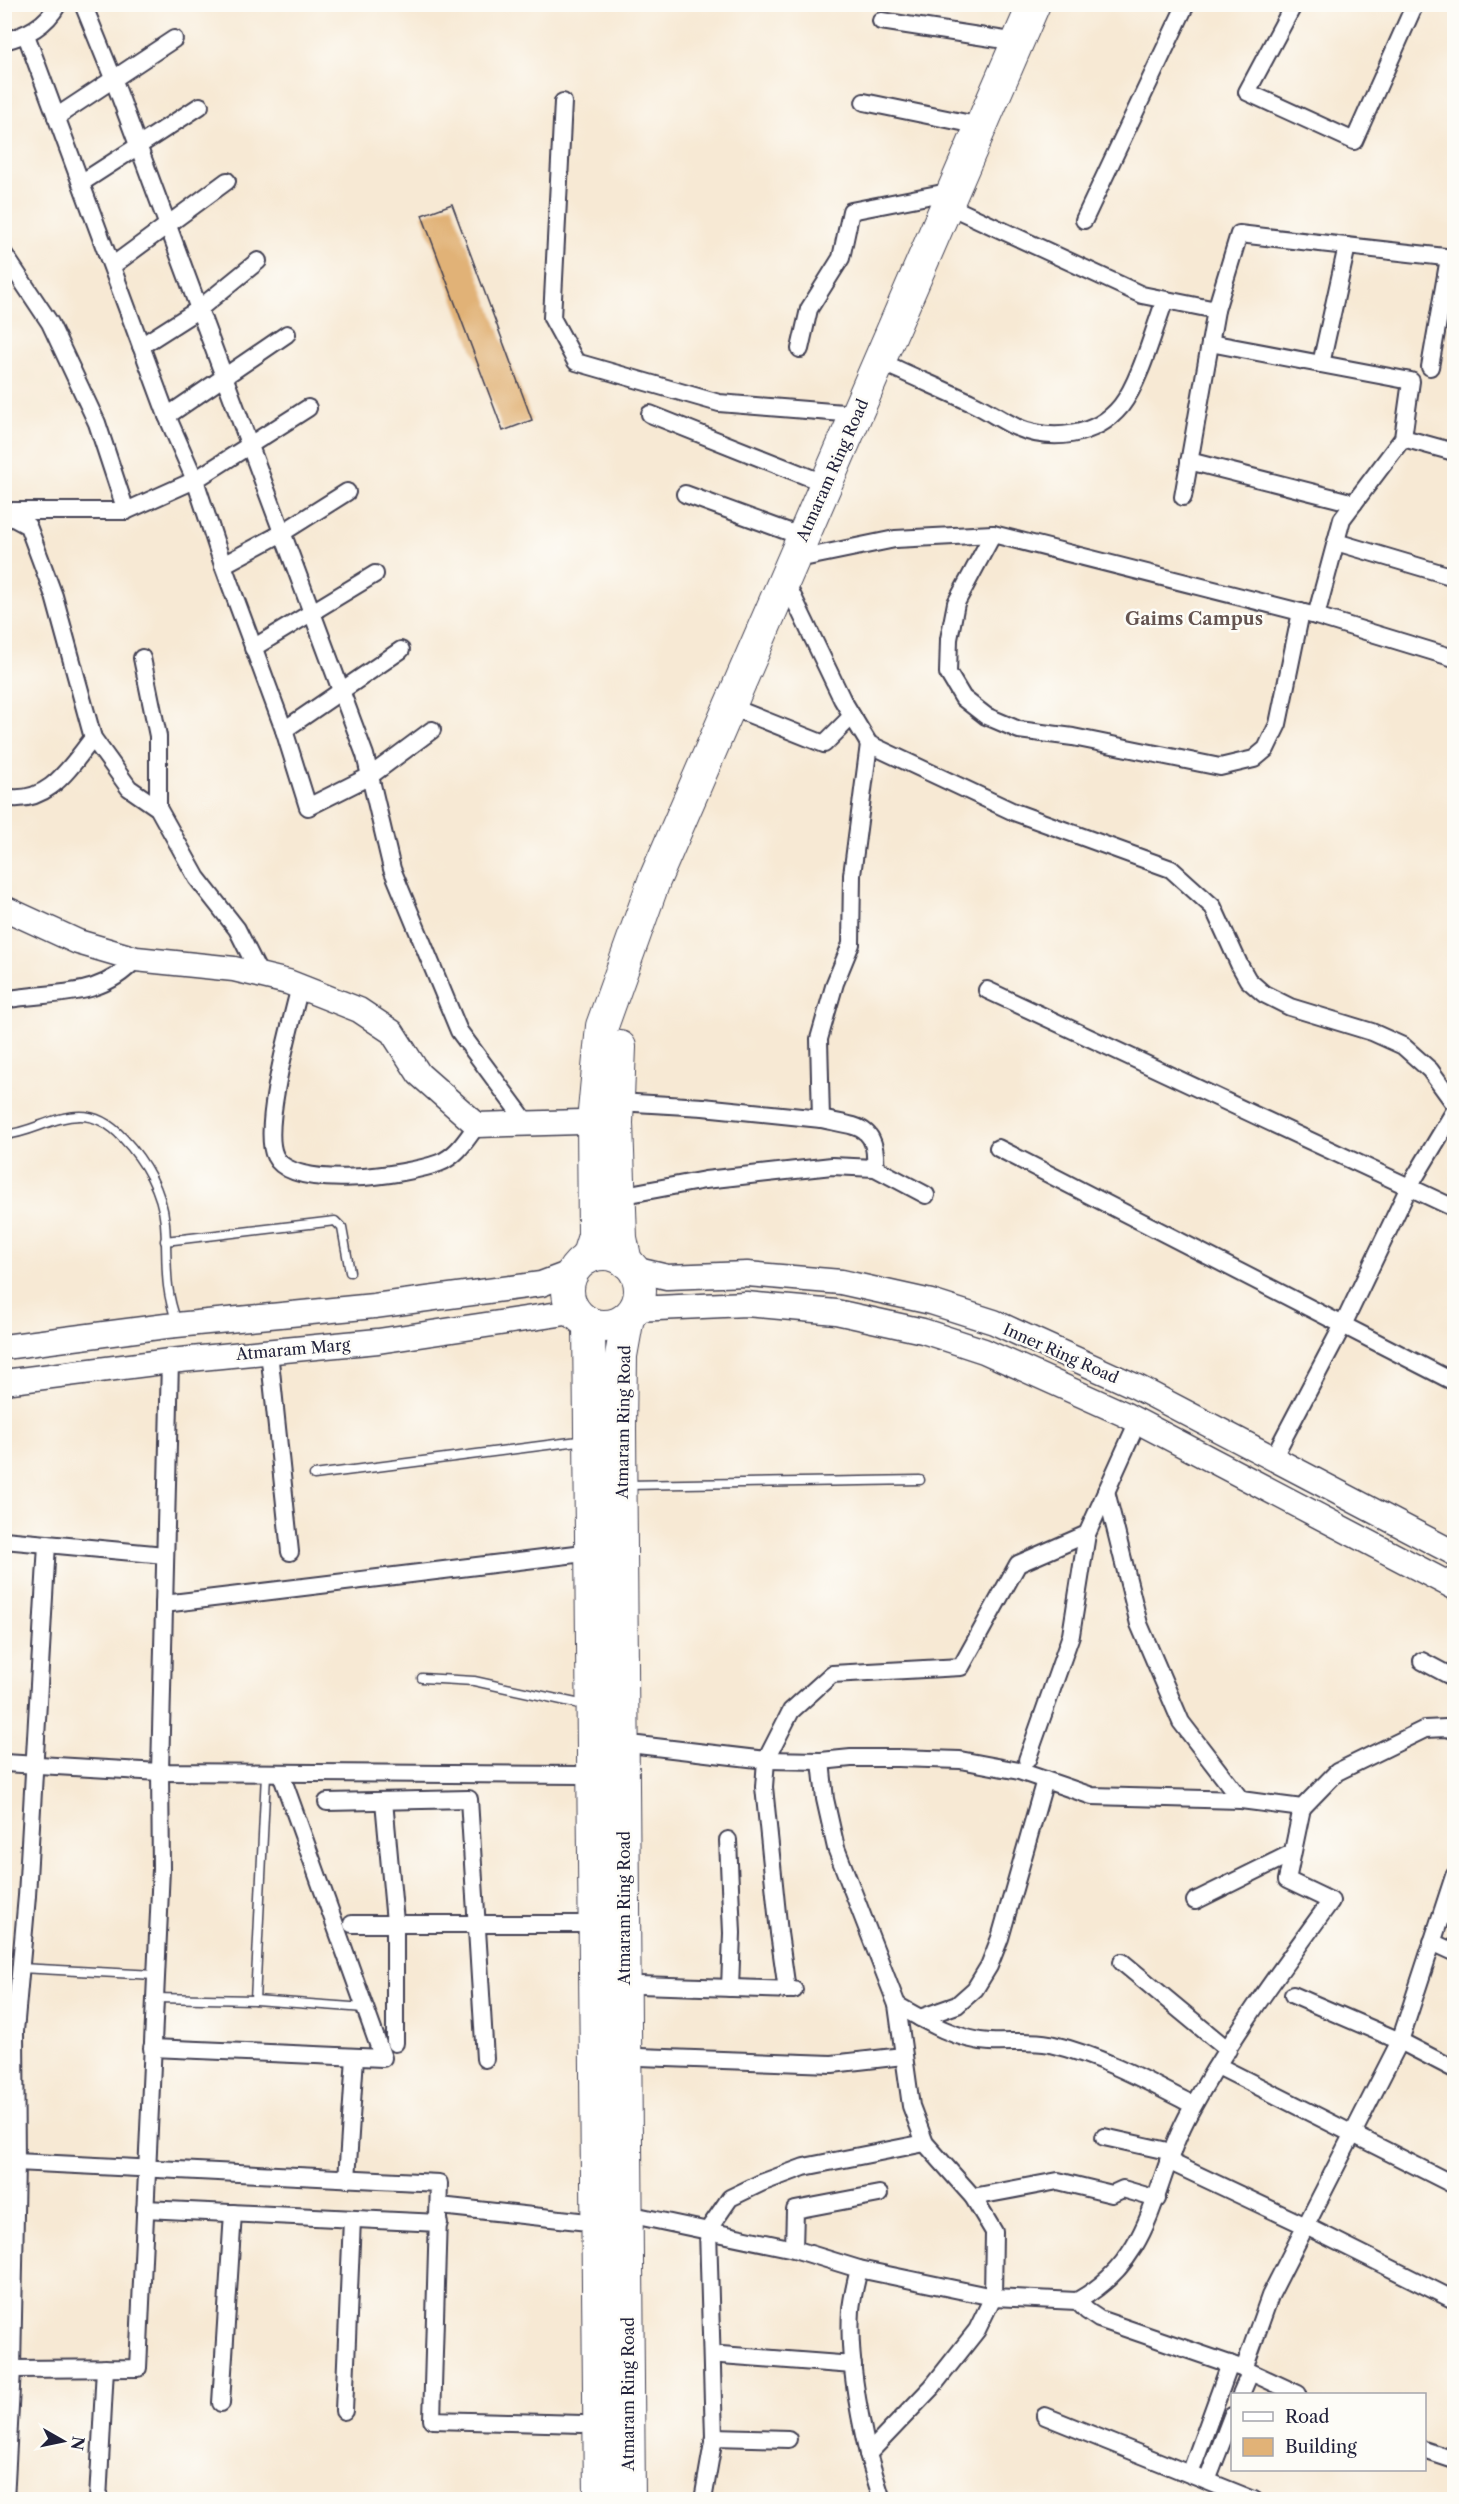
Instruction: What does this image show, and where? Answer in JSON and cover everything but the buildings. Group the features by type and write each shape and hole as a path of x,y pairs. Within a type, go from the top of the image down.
{"highway":[{"name":"Atmaram Ring Road","path":"580,1265 594,1236 593,1122 602,1026 634,936 654,881 729,706 1034,4"},
{"name":"Atmaram Ring Road","path":"630,1265 621,1238 618,1102 620,1030 634,936"},
{"path":"607,1254 630,1265 640,1289 631,1313 610,1326 585,1321 574,1310 568,1291 580,1265 607,1254"},
{"name":"Atmaram Ring Road","path":"629,2499 621,1356 631,1313"},
{"name":"Atmaram Ring Road","path":"585,1321 592,1440 600,2499"}],"main road":[{"path":"4,908 78,942 136,959 234,969 300,986 359,1010 392,1032 419,1074 477,1125 581,1122"},
{"name":"Atmaram Marg","path":"4,1347 179,1325 374,1306 530,1286 541,1284 580,1265"},
{"name":"Inner Ring Road","path":"630,1265 667,1277 747,1274 841,1282 931,1302 994,1323 1137,1387 1455,1552"},
{"name":"Inner Ring Road","path":"631,1313 746,1304 836,1312 923,1331 984,1351 1138,1421 1455,1587"},
{"name":"Atmaram Marg","path":"4,1382 170,1361 378,1341 566,1313 585,1321"}],"street":[{"path":"4,41 26,36 51,16 57,4"},
{"path":"83,4 113,78 365,754 392,869 459,1031 526,1123"},
{"path":"1084,220 1186,4"},
{"path":"1294,4 1247,92 1354,141 1415,4"},
{"path":"881,21 1018,42"},
{"path":"26,36 167,416 195,480 223,565 284,729 308,807 370,776 432,730"},
{"path":"56,117 174,39"},
{"path":"563,102 552,318 576,362 719,403 856,414"},
{"path":"864,102 981,126"},
{"path":"81,183 200,106"},
{"path":"112,266 227,181"},
{"path":"800,349 809,309 841,258 851,211 950,198 1142,295 1216,310"},
{"path":"1183,497 1216,310 1239,234 1452,258 1430,367"},
{"path":"1321,364 1347,246"},
{"path":"4,254 50,323 93,413 126,512"},
{"path":"141,346 199,309 258,261"},
{"path":"888,365 974,404 1017,427 1046,436 1079,433 1102,423 1121,405 1136,376 1165,300"},
{"path":"167,416 287,334"},
{"path":"993,534 956,603 949,639 948,673 963,698 986,716 1019,730 1073,737 1220,767 1254,759 1266,749 1278,724 1308,614 1336,542 1342,519 1403,438 1411,381 1210,343"},
{"path":"4,512 126,512 195,480 308,408"},
{"path":"650,414 826,484"},
{"path":"1403,438 1455,452"},
{"path":"1189,461 1354,503"},
{"path":"223,565 347,492"},
{"path":"685,494 793,559 852,716 869,744 1014,812 1172,869 1213,908 1248,980 1264,994 1290,1007 1372,1032 1402,1046 1430,1070 1455,1102"},
{"path":"4,512 28,526 54,596 93,738 129,789 158,808 197,879 237,928 260,975"},
{"path":"793,559 895,539 993,534 1308,614 1455,657"},
{"path":"1336,542 1455,577"},
{"path":"253,648 375,574"},
{"path":"284,729 401,650"},
{"path":"142,658 158,736 158,808"},
{"path":"729,706 824,744 852,716"},
{"path":"4,797 24,798 38,795 55,784 93,738"},
{"path":"821,1119 819,1039 835,983 851,944 852,876 869,744"},
{"path":"4,1000 88,989 109,982 124,972 136,959"},
{"path":"300,986 274,1096 271,1144 281,1166 291,1172 310,1177 369,1176 411,1170 440,1162 459,1150 477,1125"},
{"path":"987,990 1455,1208"},
{"path":"618,1102 704,1107 821,1119 855,1127 866,1132 873,1140 876,1149 875,1168"},
{"path":"1273,1458 1342,1325 1409,1186 1455,1112"},
{"path":"998,1148 1455,1382"},
{"path":"619,1196 705,1180 821,1167 875,1168 926,1194"},
{"path":"270,1351 290,1552"},
{"path":"12,2369 138,2368 160,1869 160,1772 170,1361"},
{"path":"1027,1760 1071,1635 1087,1534 1138,1421"},
{"path":"1106,1491 1139,1624 1181,1722 1241,1800"},
{"path":"639,1985 791,1990 779,1933 764,1787 766,1760 790,1711 832,1674 961,1667 1018,1564 1087,1534"},
{"path":"4,1540 165,1555"},
{"path":"5,2499 12,2369 16,2162 10,2029 21,1968 47,1544"},
{"path":"164,1604 584,1553"},
{"path":"1422,1661 1455,1678"},
{"path":"642,2217 794,2249 859,2269 993,2298 1077,2301 1100,2288 1130,2255 1157,2199 1170,2156 1193,2105 1276,1976 1331,1901 1287,1880 1302,1808 1337,1772 1425,1730 1437,1728 1455,1730"},
{"path":"638,1745 766,1760 821,1761 898,1758 960,1760 1019,1771 1092,1796 1241,1800 1302,1808"},
{"path":"821,1761 825,1799 836,1848 897,2005 911,2106 925,2143 973,2197 994,2232 993,2298 977,2330 932,2387 868,2454"},
{"path":"4,1763 160,1772 585,1775"},
{"path":"152,2048 383,2058 273,1774"},
{"path":"920,2018 957,2005 975,1989 989,1966 1000,1938 1045,1780"},
{"path":"327,1802 469,1799 485,2059"},
{"path":"384,1800 395,1922 395,2043"},
{"path":"728,1840 732,1933 730,1988"},
{"path":"1195,1901 1292,1853"},
{"path":"1190,2474 1241,2369 1270,2296 1400,2041 1455,1876"},
{"path":"352,1924 395,1922 586,1924"},
{"path":"1432,1942 1455,1952"},
{"path":"1122,1962 1228,2050"},
{"path":"1293,1995 1400,2041 1455,2069"},
{"path":"897,2005 958,2035 990,2042 1015,2041 1048,2044 1105,2060 1193,2105"},
{"path":"639,2057 832,2064 903,2056"},
{"path":"347,2179 355,2057"},
{"path":"1218,2066 1455,2185"},
{"path":"1104,2137 1170,2156 1455,2300"},
{"path":"703,2499 714,2437 708,2230 730,2198 761,2183 804,2167 925,2143"},
{"path":"16,2162 439,2183 432,2420 582,2424"},
{"path":"973,2197 1058,2181 1112,2194 1123,2189 1157,2199"},
{"path":"794,2249 795,2210 879,2194"},
{"path":"440,2206 588,2222"},
{"path":"145,2209 439,2223"},
{"path":"221,2403 233,2213"},
{"path":"344,2411 352,2219"},
{"path":"859,2269 851,2310 853,2365 868,2454 882,2499"},
{"path":"1077,2301 1099,2319 1241,2369 1296,2393"},
{"path":"722,2355 853,2365"},
{"path":"98,2499 105,2368"},
{"path":"1241,2369 1241,2393"},
{"path":"1046,2416 1254,2499"},
{"path":"1207,2481 1231,2421"},
{"path":"714,2437 788,2439"},
{"path":"1426,2450 1455,2460"}],"lane":[{"path":"4,1135 27,1131 60,1118 81,1116 96,1118 114,1128 135,1150 148,1170 160,1197 165,1221 165,1272 169,1300 179,1325"},
{"path":"165,1241 335,1221 342,1228 350,1272"},
{"path":"314,1474 592,1440"},
{"path":"621,1485 920,1480"},
{"path":"422,1678 474,1682 585,1705"},
{"path":"255,2000 273,1774"},
{"path":"21,1968 155,1975"},
{"path":"154,1998 255,2000 365,2008"}],"district":[{"name":"Gaims Campus","path":"1194,619"}]}
